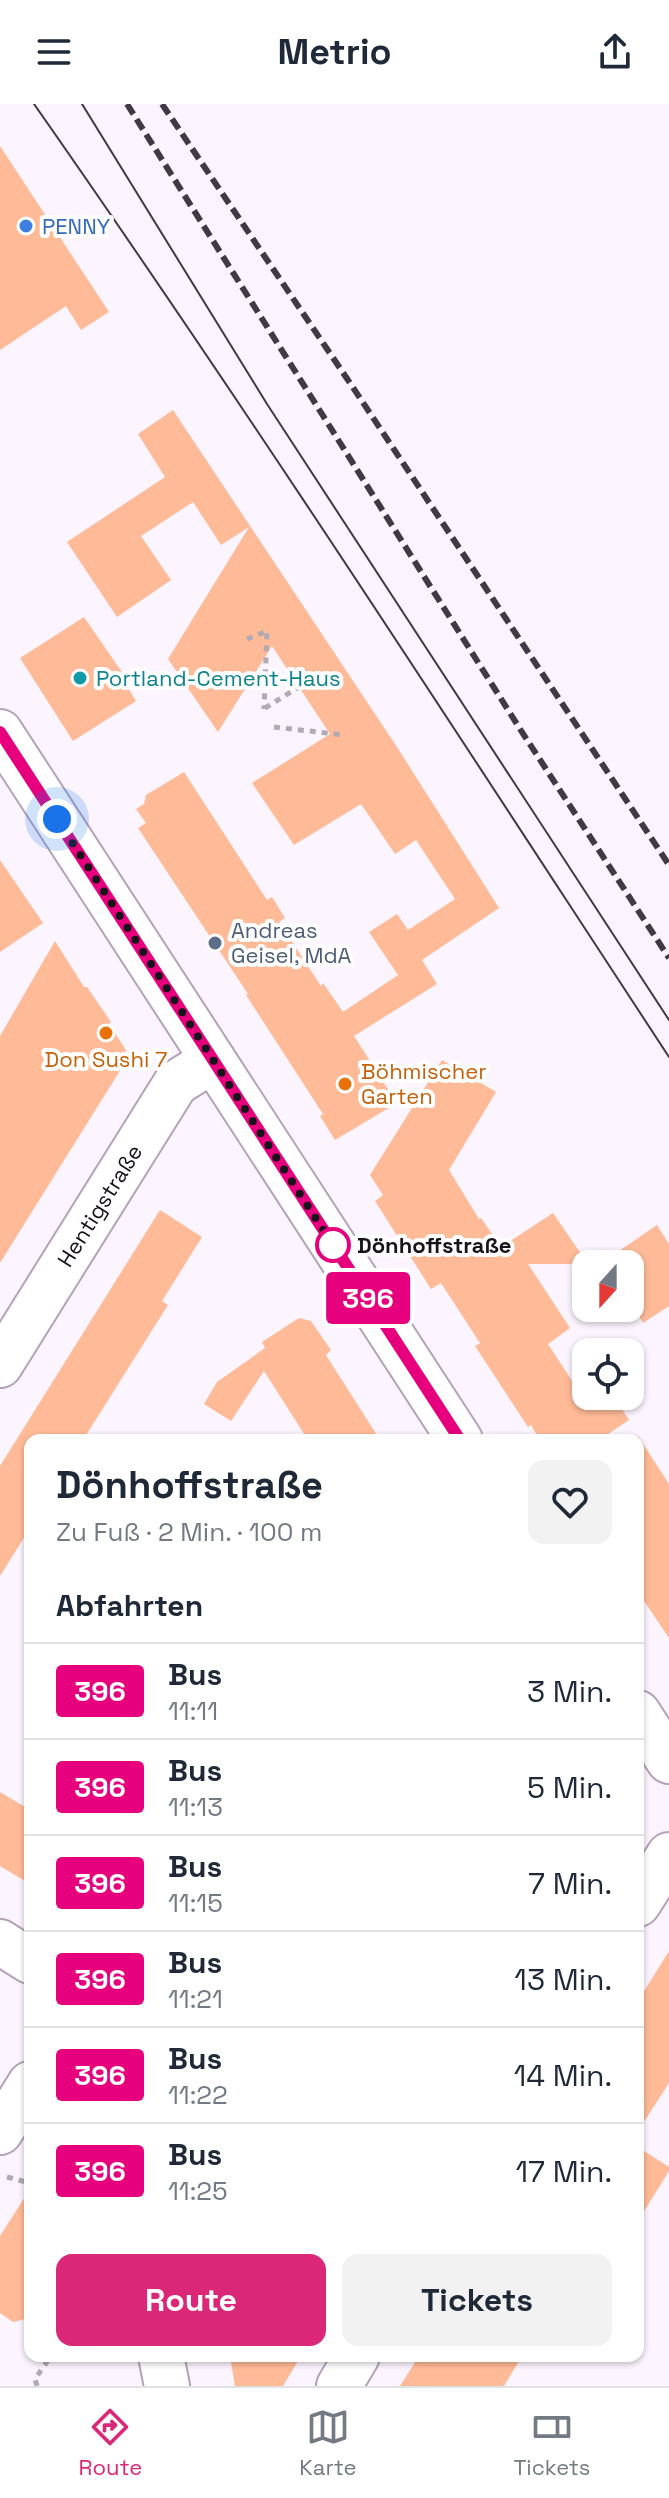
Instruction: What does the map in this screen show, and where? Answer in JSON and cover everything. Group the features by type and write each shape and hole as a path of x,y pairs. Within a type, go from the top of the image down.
{"street":[{"path":"0,732 213,1060 449,1434"},
{"name":"Hentigstraße","path":"0,1365 176,1083 213,1060"},
{"path":"644,1722 669,1761"},
{"path":"644,1895 669,1855"},
{"path":"0,1942 24,1957"},
{"path":"0,2132 24,2094"},
{"path":"162,2362 167,2386"},
{"path":"339,2386 353,2362"}],"path":[{"path":"247,639 267,631 264,709 299,687"},
{"path":"274,727 344,735"},
{"path":"7,2177 24,2181"},
{"path":"37,2386 35,2379 47,2362"}],"building":[{"name":"PENNY","path":"0,146 109,312 81,330 66,306 0,350"},
{"path":"173,410 397,747 499,908 422,960 437,984 354,1036 397,1103 335,1140 320,1116 323,1114 248,994 138,828 146,823 136,809 144,804 146,795 184,772 267,900 272,897 285,918 279,922 321,986 323,983 343,1012 398,975 369,932 397,914 408,930 455,899 416,840 395,854 361,804 294,845 252,783 330,734 272,646 218,732 168,659 249,527 221,545 193,502 141,536 171,580 117,617 67,542 165,477 138,434"},
{"name":"Portland-Cement-Haus","path":"84,617 130,684 127,686 136,701 73,741 20,658"},
{"path":"0,860 43,923 0,952"},
{"path":"55,941 111,1022 109,1024 126,1050 126,1061 0,1263 0,1036"},
{"path":"442,1060 496,1092 449,1170 479,1219 501,1247 553,1213 578,1250 572,1250 572,1264 528,1264 570,1328 548,1344 572,1381 572,1410 622,1410 629,1420 608,1434 536,1434 531,1425 528,1427 475,1346 480,1343 441,1283 431,1289 375,1201 383,1195 370,1175"},
{"path":"160,1210 202,1237 162,1301 168,1305 87,1434 24,1434 24,1538 0,1576 0,1466"},
{"path":"657,1225 669,1244 669,1306 643,1323 644,1250 620,1250"},
{"path":"299,1318 311,1321 331,1350 326,1355 376,1434 304,1434 264,1371 231,1421 204,1404 217,1382 265,1348 262,1342"},
{"path":"644,1445 669,1484 669,1638 644,1601"},
{"path":"0,1792 24,1806 24,1880 0,1866"},
{"path":"669,1951 669,2083 644,2122 644,1991"},
{"path":"644,2151 669,2167 644,2211"},
{"path":"24,2198 24,2319 13,2322 0,2313 0,2236"},
{"path":"231,2362 297,2362 283,2386 235,2386"},
{"path":"415,2362 518,2362 504,2386 400,2386"}],"tram line":[{"path":"34,104 276,459 669,1057"},
{"path":"82,104 267,404 669,1020"}],"railway":[{"path":"127,104 520,729 669,958"},
{"path":"162,104 669,865"}],"bus line":[{"name":"396","path":"0,732 456,1434"}],"place":[{"name":"PENNY","path":"26,226"},
{"name":"Portland-Cement-Haus","path":"80,678"},
{"name":"Andreas Geisel, MdA","path":"215,943"},
{"name":"Don Sushi 7","path":"106,1033"},
{"name":"Böhmischer Garten","path":"345,1084"},
{"name":"Dönhoffstraße","path":"333,1245"}],"route":[{"path":"57,819 333,1245"}]}
